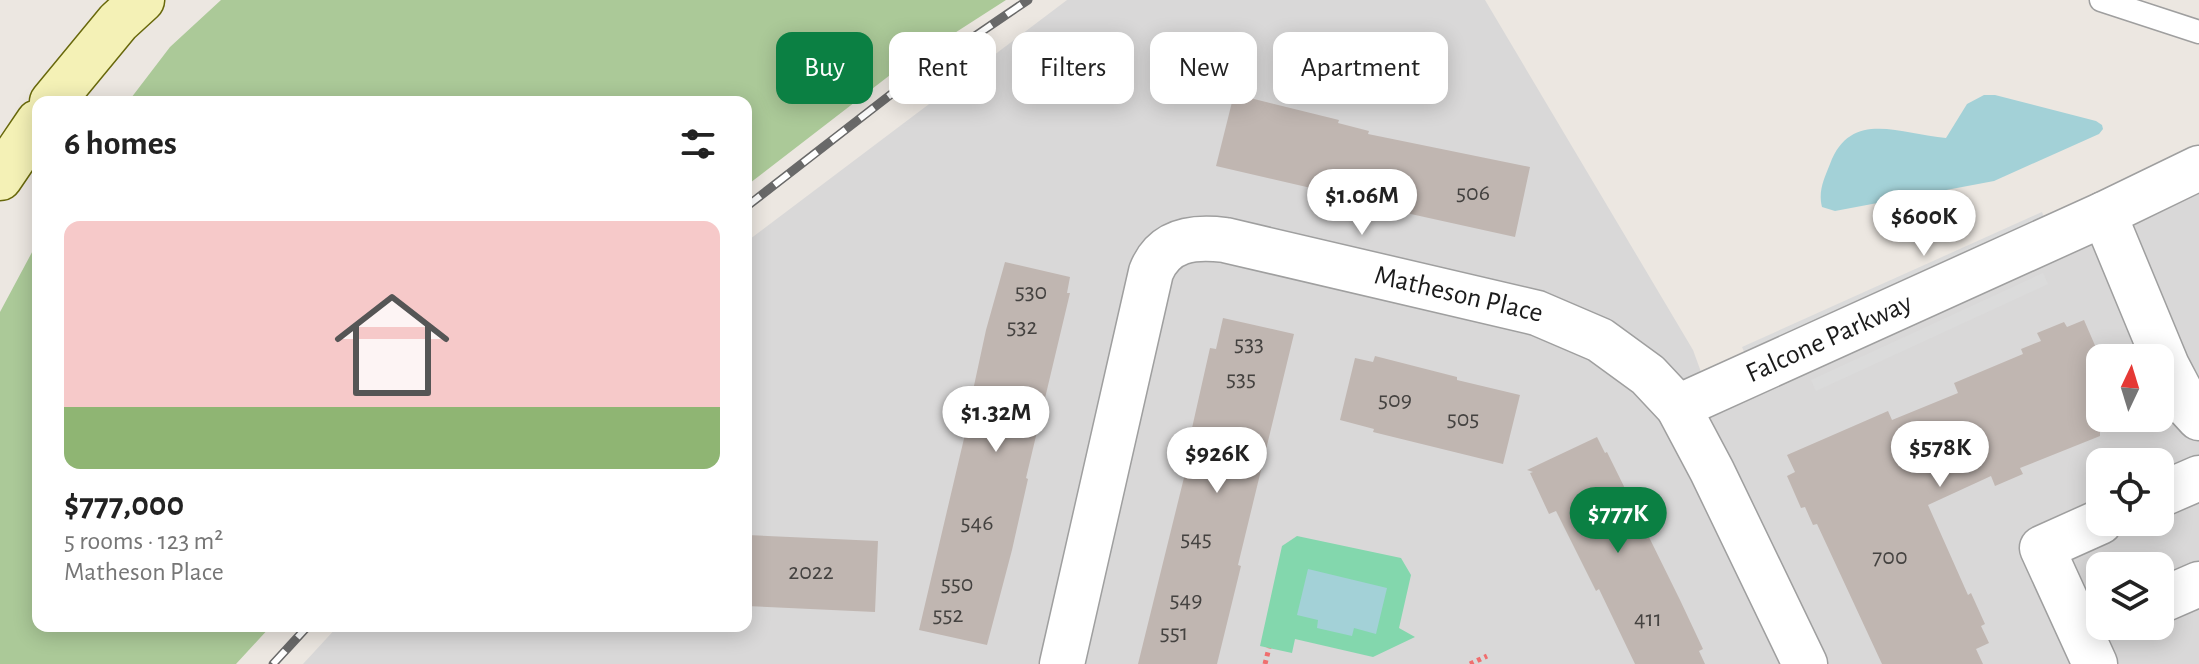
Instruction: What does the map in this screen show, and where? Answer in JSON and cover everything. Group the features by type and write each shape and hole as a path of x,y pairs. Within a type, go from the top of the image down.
{"street":[{"path":"57,96 118,22 142,0"},
{"path":"0,178 32,131"},
{"name":"Falcone Parkway","path":"1678,407 2199,168"},
{"path":"2104,214 2167,366 2188,406 2199,418"},
{"name":"Matheson Place","path":"1062,664 1151,272 1159,256 1175,244 1206,238 1537,313 1600,340 1648,375 1678,407 1805,664"},
{"path":"2174,489 2199,478"},
{"path":"2086,528 2042,548 2093,642"},
{"path":"2174,595 2199,584"}],"lane":[{"path":"2101,0 2199,32"}],"path":[{"path":"1265,664 1269,648"},
{"path":"1470,664 1487,656"}],"shaded area":[{"path":"1067,0 1485,0 1693,350 1712,402 2199,191 2199,664 303,664 332,632 752,632 752,237 929,104 996,104 996,54 1012,41 1012,104 1134,104 1134,32 1025,32"},
{"path":"2042,212 2046,223 1747,358 1742,347"},
{"path":"2043,273 2048,284 1816,391 1811,380"}],"green space":[{"path":"221,0 1006,0 956,32 889,32 889,76 873,88 873,32 776,32 776,104 852,104 752,181 752,96 133,96 170,47"},
{"path":"32,252 32,632 265,632 236,664 0,664 0,312"},
{"path":"1297,536 1401,558 1411,575 1399,628 1415,637 1373,657 1295,639 1292,653 1260,646 1282,546"}],"water":[{"path":"1984,95 1995,95 2096,121 2103,129 2099,134 1994,181 1835,211 1822,207 1821,190 1828,169 1839,147 1851,136 1864,130 1879,129 1946,138 1967,104"},
{"path":"1308,569 1387,588 1376,634 1354,628 1352,636 1317,628 1318,620 1297,615"}],"building":[{"path":"1257,100 1339,120 1338,123 1369,131 1368,134 1530,167 1515,237 1216,166 1232,104 1257,104"},
{"path":"1005,262 1070,277 1067,293 1070,293 1012,550 987,645 919,630 974,396 986,330"},
{"path":"1223,318 1294,334 1217,664 1138,664 1196,429 1192,428 1210,348 1216,349"},
{"path":"2084,320 2094,344 2086,344 2086,432 2100,432 2100,436 2020,468 2023,474 1995,486 1991,476 1928,505 1968,595 1971,593 1985,624 1981,626 1989,643 1976,649 1983,664 1882,664 1817,524 1813,525 1805,507 1801,508 1787,476 1795,472 1787,455 1888,411 1892,420 1958,393 1954,383 2023,354 2021,349 2041,341 2037,333 2064,322 2067,327"},
{"path":"1375,356 1520,395 1503,464 1373,432 1374,429 1340,420 1355,358 1373,362"},
{"path":"1597,437 1680,600 1703,649 1699,651 1705,664 1635,664 1599,589 1596,591 1556,511 1549,514 1530,473 1533,472 1527,470"},
{"path":"752,535 878,541 875,612 752,606"}],"railway":[{"path":"752,202 903,85 1028,0"},
{"path":"273,664 302,632"}]}
